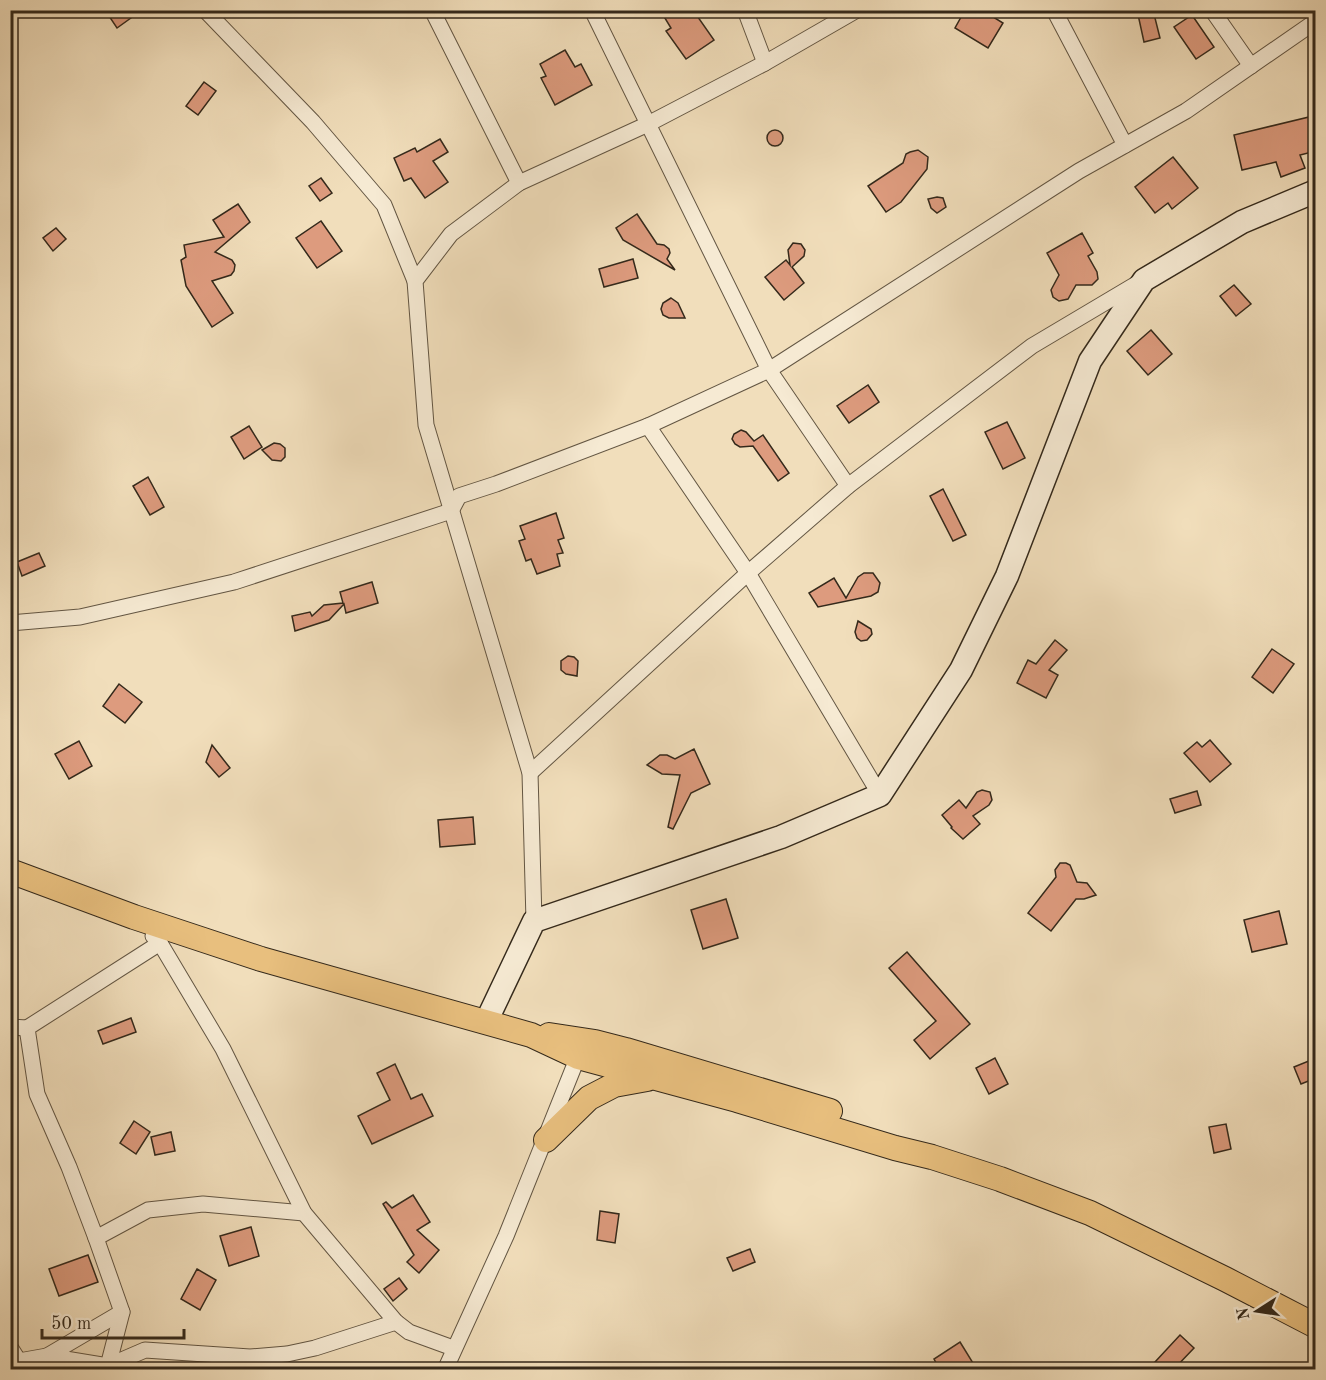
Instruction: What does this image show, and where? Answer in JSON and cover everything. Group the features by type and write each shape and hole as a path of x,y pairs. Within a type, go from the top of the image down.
{"main road":[{"path":"10,871 134,917 261,959 531,1035 555,1035 653,1078 737,1100 1000,1179 1090,1213 1316,1326"},
{"path":"581,1048 669,1062 836,1113 898,1137 932,1157"},
{"path":"546,1140 589,1098 614,1085 653,1078"}],"street":[{"path":"205,10 313,122 384,205 415,281 426,425 530,773 534,921 486,1022"},
{"path":"432,10 519,183"},
{"path":"592,10 769,370 848,486"},
{"path":"745,10 765,63"},
{"path":"415,281 451,234 519,183 648,124 765,63 857,10"},
{"path":"1054,10 1125,145"},
{"path":"1212,10 1251,66"},
{"path":"10,623 80,617 234,582 451,511 459,496 648,426 769,370 1070,177 1186,111 1316,21"},
{"path":"530,773 748,573 848,486 1032,346 1242,222 1316,191"},
{"path":"534,921 781,837 880,795 961,670 1007,576 1090,361 1144,279"},
{"path":"648,426 748,573 880,795"},
{"path":"134,917 160,943 223,1049 304,1214 396,1322 409,1332 453,1348"},
{"path":"10,1027 27,1028 160,943"},
{"path":"27,1028 37,1094 69,1167 122,1312 108,1368"},
{"path":"445,1370 453,1348 506,1236 581,1048"},
{"path":"96,1238 148,1210 203,1204 304,1214"},
{"path":"10,1347 22,1365 47,1356 122,1312"},
{"path":"47,1356 108,1368 145,1350 250,1356 287,1354 315,1348 396,1322"}],"building":[{"path":"105,10 142,10 117,28"},
{"path":"660,10 693,10 714,40 686,59 666,31 671,28"},
{"path":"965,10 982,10 1003,23 988,48 955,28"},
{"path":"1137,10 1153,10 1160,38 1144,42"},
{"path":"1192,15 1214,47 1196,59 1174,27"},
{"path":"565,50 575,67 581,64 592,85 555,105 541,78 546,76 540,64"},
{"path":"204,82 216,91 198,115 186,106"},
{"path":"1309,117 1316,151 1300,155 1305,168 1281,177 1276,162 1242,170 1234,135"},
{"path":"775,130 781,132 783,138 781,144 775,146 769,144 767,138 769,132"},
{"path":"440,139 448,152 433,161 448,182 425,198 411,178 404,181 394,158 415,148 417,152"},
{"path":"918,150 928,157 927,169 901,202 886,212 868,186 903,163 906,154"},
{"path":"1173,157 1198,188 1172,209 1168,203 1155,213 1135,187"},
{"path":"321,178 332,193 320,201 309,186"},
{"path":"943,198 946,207 937,213 931,208 928,199"},
{"path":"238,204 250,222 215,252 232,260 235,265 234,271 231,275 212,281 233,313 212,327 186,286 181,260 186,257 184,245 224,237 213,220"},
{"path":"637,214 657,244 669,249 667,259 675,270 623,240 616,228"},
{"path":"321,221 342,251 317,268 296,238"},
{"path":"56,228 66,239 53,251 43,238"},
{"path":"1082,233 1093,253 1088,256 1097,272 1098,279 1092,285 1076,285 1068,299 1059,301 1053,297 1051,290 1059,275 1047,253"},
{"path":"793,243 801,244 805,250 804,256 792,267 804,283 784,300 765,277 786,260 790,265 788,250"},
{"path":"633,259 638,278 604,287 599,269"},
{"path":"1234,285 1251,304 1236,316 1220,296"},
{"path":"671,298 678,303 685,318 669,318 663,315 661,309 663,303"},
{"path":"1151,330 1172,354 1148,375 1127,351"},
{"path":"868,385 879,402 849,423 837,406"},
{"path":"1007,422 1025,458 1003,469 985,432"},
{"path":"249,426 262,447 244,459 231,437"},
{"path":"741,430 754,441 763,435 789,473 778,481 753,446 740,447 735,444 732,439 734,434"},
{"path":"274,443 285,448 285,457 281,461 272,460 262,450"},
{"path":"148,477 164,507 150,515 133,486"},
{"path":"943,489 966,535 953,541 930,496"},
{"path":"556,513 564,538 558,540 563,553 557,554 560,566 537,574 531,559 526,561 519,541 525,539 520,526"},
{"path":"39,553 45,566 22,576 17,562"},
{"path":"864,573 873,573 880,583 878,592 871,596 818,607 809,593 834,578 846,598 858,577"},
{"path":"372,582 378,603 346,613 344,604 329,620 295,631 292,616 310,612 312,616 324,605 343,603 340,592"},
{"path":"858,621 871,629 872,634 867,640 861,641 857,638 855,632"},
{"path":"1055,640 1067,650 1049,670 1058,675 1046,698 1017,683 1028,660 1036,664"},
{"path":"1272,649 1294,664 1273,693 1252,677"},
{"path":"568,656 578,661 577,676 566,674 561,670 561,661"},
{"path":"119,684 142,702 125,723 103,706"},
{"path":"1210,740 1231,764 1210,782 1184,753 1197,742 1202,747"},
{"path":"79,741 92,766 69,779 55,754"},
{"path":"212,745 230,768 219,777 206,762"},
{"path":"694,749 710,784 691,793 673,829 668,827 680,775 662,774 647,765 660,755 667,755 675,759"},
{"path":"982,790 990,792 992,800 989,805 973,816 980,824 963,839 942,815 959,800 966,808 977,792"},
{"path":"1197,791 1201,805 1175,813 1170,799"},
{"path":"473,817 475,844 440,847 438,820"},
{"path":"1060,863 1070,865 1077,882 1087,883 1096,895 1076,899 1051,931 1028,913 1056,877 1055,870"},
{"path":"726,899 738,938 703,949 691,910"},
{"path":"1279,911 1287,944 1252,952 1244,920"},
{"path":"907,952 970,1024 930,1059 914,1040 936,1021 889,968"},
{"path":"131,1018 136,1032 103,1044 98,1031"},
{"path":"995,1058 1008,1084 989,1094 976,1068"},
{"path":"1316,1058 1316,1078 1301,1084 1294,1067"},
{"path":"395,1064 411,1099 422,1094 433,1116 372,1144 358,1116 390,1100 377,1073"},
{"path":"134,1121 150,1132 136,1154 120,1143"},
{"path":"1226,1124 1231,1149 1214,1153 1209,1127"},
{"path":"171,1132 175,1151 155,1155 151,1137"},
{"path":"413,1195 430,1222 417,1230 439,1250 419,1273 407,1262 414,1255 383,1204 386,1202 392,1208"},
{"path":"600,1211 619,1214 615,1243 597,1240"},
{"path":"251,1227 259,1256 229,1266 220,1236"},
{"path":"750,1249 755,1262 733,1271 727,1258"},
{"path":"88,1255 98,1282 59,1296 49,1269"},
{"path":"197,1269 216,1280 200,1310 181,1299"},
{"path":"399,1278 407,1289 393,1301 384,1289"},
{"path":"1180,1335 1194,1348 1173,1370 1163,1370 1155,1362"},
{"path":"960,1342 973,1363 963,1370 940,1370 934,1359"}]}
